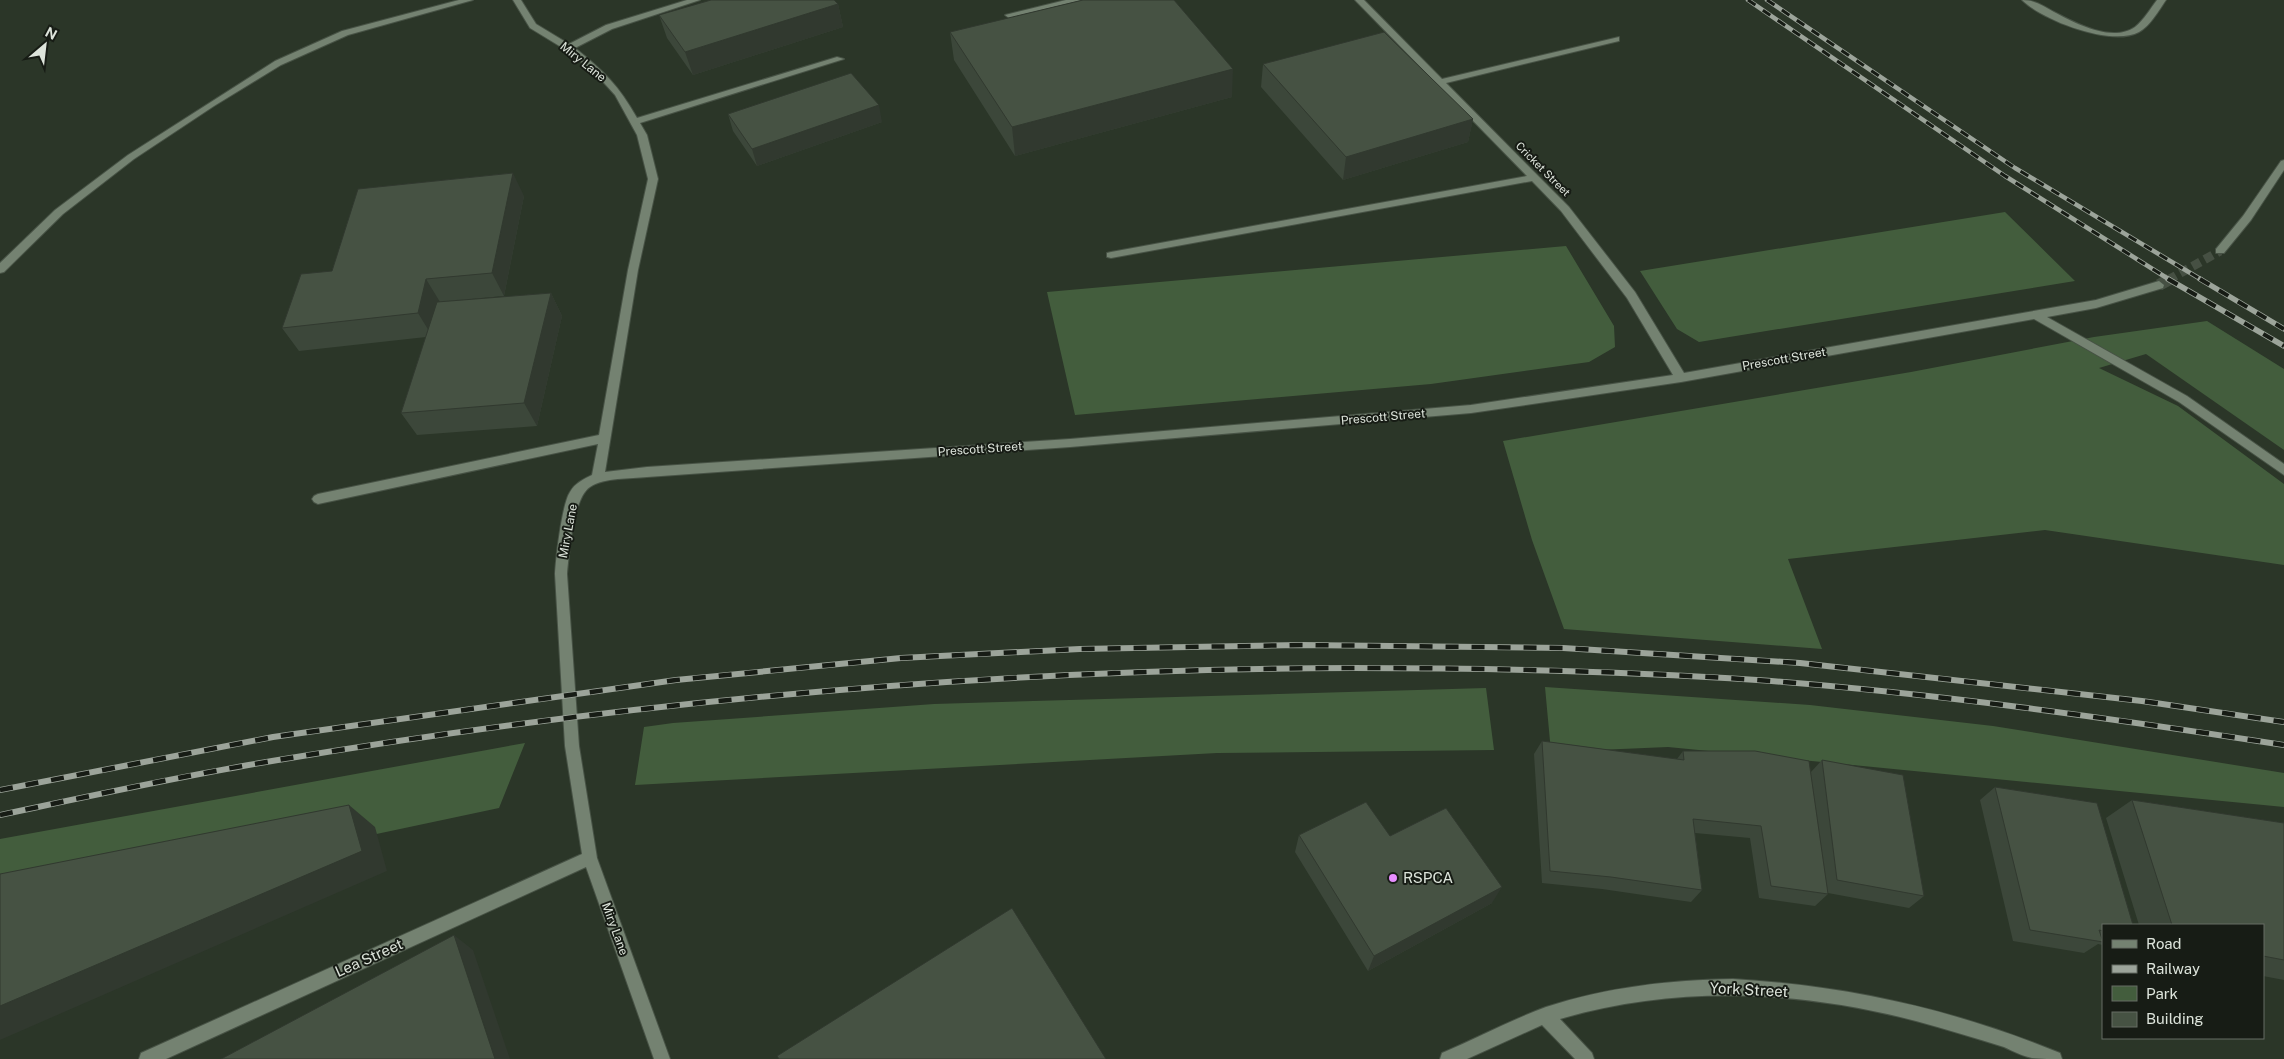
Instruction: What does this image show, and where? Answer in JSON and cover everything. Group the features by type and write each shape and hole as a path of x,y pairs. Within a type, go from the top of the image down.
{"street":[{"path":"0,269 59,212 132,157 210,104 278,63 345,33 469,0"},
{"name":"Miry Lane","path":"517,0 533,26 569,48 598,71 619,94 642,135 653,179 633,270 598,478 585,484 575,494 563,550 561,574 572,746 590,858 662,1059"},
{"path":"569,48 609,27 696,0"},
{"path":"1009,15 1078,0"},
{"name":"Cricket Street","path":"1359,0 1565,209 1631,295 1680,378"},
{"path":"2026,0 2069,24 2083,29 2111,34 2137,29 2162,0"},
{"path":"1440,82 1616,39"},
{"path":"635,122 840,59"},
{"path":"2220,251 2247,218 2284,163"},
{"path":"1111,255 1534,178"},
{"name":"Prescott Street","path":"598,478 657,472 1080,442 1471,409 1680,378 2096,304 2159,285"},
{"path":"2034,314 2183,399 2284,470"},
{"path":"318,499 604,438"},
{"name":"Lea Street","path":"147,1059 590,858"},
{"name":"York Street","path":"1448,1059 1545,1016 1628,994 1682,987 1760,988 1867,1002 1916,1013 2025,1047 2054,1059"},
{"path":"1545,1016 1586,1059"}],"green space":[{"path":"2005,212 2075,281 1699,342 1677,329 1640,271"},
{"path":"1566,246 1614,326 1615,347 1589,362 1431,384 1075,415 1047,292"},
{"path":"2207,321 2284,369 2284,450 2146,354 2099,368 2178,406 2284,484 2284,565 2045,530 1788,559 1822,649 1564,629 1532,540 1503,441 1911,372 2094,337"},
{"path":"1545,687 1810,705 1993,726 2284,773 2284,807 1668,747 1551,752"},
{"path":"1486,688 1494,750 1217,753 635,785 644,727 673,723 934,704"},
{"path":"525,743 499,808 0,914 0,839"}],"building":[{"path":"711,0 834,0 838,4 685,52 659,15"},
{"path":"1083,0 1174,0 1233,69 1012,127 950,32"},
{"path":"1384,32 1473,119 1346,157 1263,64"},
{"path":"851,73 879,105 752,149 728,114"},
{"path":"513,173 492,273 426,279 418,313 282,328 301,274 332,271 358,189"},
{"path":"551,293 524,403 401,413 437,302"},
{"path":"1542,741 1684,760 1683,751 1755,751 1809,761 1828,894 1771,886 1761,826 1693,819 1702,890 1611,877 1550,871"},
{"path":"1822,760 1903,775 1924,896 1837,880"},
{"path":"1995,787 2097,803 2133,924 2102,924 2102,931 2099,930 2102,942 2030,930"},
{"path":"2132,800 2284,823 2284,960 2264,956 2264,924 2172,924"},
{"name":"RSPCA","path":"1366,802 1390,836 1446,808 1502,887 1374,956 1299,835"},
{"path":"349,805 362,851 0,1006 0,874"},
{"path":"1012,908 1106,1059 779,1059 777,1056"},
{"path":"454,935 495,1059 221,1059"}],"tunnel":[{"path":"2168,280 2220,251"},
{"path":"2159,285 2170,279"}],"railway":[{"path":"1748,0 2005,176 2170,280"},
{"path":"1767,0 2015,168 2202,280"},
{"path":"2168,279 2284,346"},
{"path":"2200,279 2284,329"},
{"path":"0,790 273,737 676,680 901,658 1080,649 1301,645 1563,648 1800,663 2142,701 2284,722"},
{"path":"0,815 136,786 238,767 406,740 675,705 946,682 1217,670 1353,668 1504,669 1656,674 1757,680 1823,685 2021,707 2284,745"}],"place":[{"name":"RSPCA","path":"1393,878"}]}
